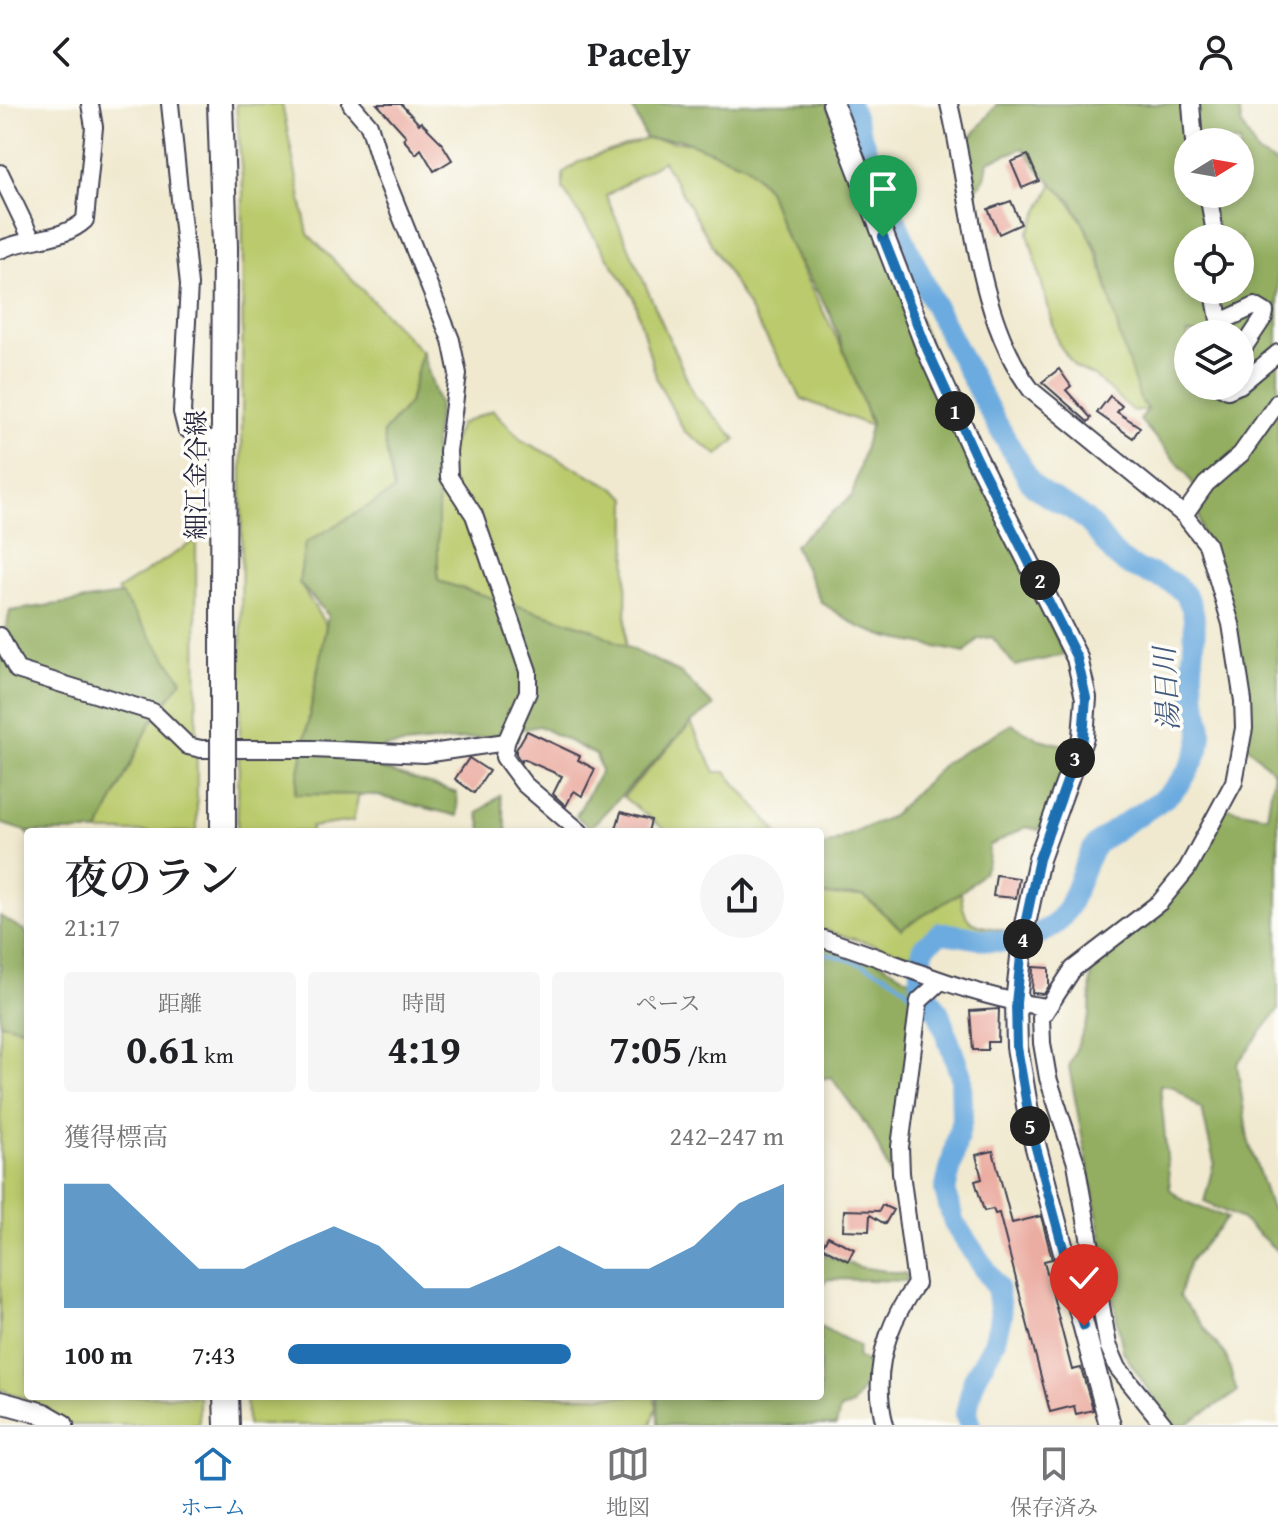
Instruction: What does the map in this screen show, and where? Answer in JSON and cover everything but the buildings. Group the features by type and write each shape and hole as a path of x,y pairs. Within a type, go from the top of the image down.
{"main road":[{"name":"細江金谷線","path":"222,109 225,247 223,828"},
{"path":"226,1400 227,1425"}],"street":[{"path":"0,250 74,231 85,220 94,127 90,104"},
{"path":"170,104 189,285 182,412 186,428 200,438 224,441"},
{"path":"351,104 369,125 384,174 451,340 458,374 448,451 449,477 474,515 528,671 528,692 506,742 504,757 512,770 576,828"},
{"path":"833,104 927,349 976,457 1077,658 1086,698 1083,737 1039,859 1024,929 1016,1003 1017,1047 1031,1129 1110,1425"},
{"path":"949,104 989,295 1016,370 1032,391 1184,515 1207,544 1231,624 1244,728 1234,782 1187,869 1160,902 1073,969 1041,1018 1048,1078 1076,1163 1108,1345 1118,1368 1164,1425"},
{"path":"1191,104 1193,128"},
{"path":"0,173 32,240"},
{"path":"1219,320 1255,306 1265,312 1254,332"},
{"path":"1254,372 1278,353"},
{"path":"1184,515 1206,484 1241,454 1278,402"},
{"path":"0,636 17,670 153,712 188,746 201,749 312,749 424,754 506,742"},
{"path":"824,939 941,981 1016,1003 1046,1007"},
{"path":"885,1425 879,1403 879,1372 883,1353 903,1303 916,1284 901,1173 901,1126 919,1001 941,981"},
{"path":"0,1402 44,1414 63,1425"}],"green space":[{"path":"236,104 282,104 308,234 422,352 409,403 383,433 394,491 305,544 299,583 326,625 295,793 359,793 353,821 311,828 237,828 241,690 243,190"},
{"path":"631,104 826,104 1064,655 1015,666 992,637 978,639 965,653 887,637 859,627 821,602 794,545 852,496 871,423 830,314 785,237 768,189 746,165 679,139 646,139"},
{"path":"997,104 1239,104 1244,128 1174,128 1174,208 1254,208 1254,147 1258,154 1278,164 1278,1010 1237,1064 1248,1139 1270,1206 1278,1215 1278,1252 1242,1219 1204,1202 1214,1162 1202,1110 1174,1087 1160,1085 1170,1189 1189,1203 1227,1218 1189,1262 1179,1296 1226,1356 1237,1392 1185,1425 1171,1425 1123,1351 1069,1067 1090,1014 1091,971 1143,924 1226,808 1267,816 1274,772 1245,744 1237,635 1202,536 1195,488 1187,474 1140,420 1148,410 1140,399 1120,337 1099,253 1072,202 1040,171 1023,148 988,162 985,178 974,192 965,145"},
{"path":"646,139 690,143 746,165 768,189 785,237 847,358 871,426 802,399 663,161 606,196 694,395 736,439 718,455 684,431 657,380 633,296 563,189 563,173 580,161"},
{"path":"1053,183 1080,218 1097,254 1126,353 1148,410 1134,412 1094,376 1075,367 1058,343 1028,233"},
{"path":"422,352 439,404 434,448 443,466 438,478 438,581 589,628 681,673 714,706 691,723 590,828 576,816 601,771 596,755 539,726 485,737 384,747 382,769 457,793 458,816 374,795 295,794 328,615 299,583 305,543 394,491 383,433 409,403"},
{"path":"493,410 523,441 615,488 627,498 626,648 589,628 438,581 438,478 460,424"},
{"path":"196,540 197,828 100,828 150,724 181,680 117,590"},
{"path":"121,595 182,680 150,724 100,828 24,828 24,831 0,823 0,655 10,611"},
{"path":"691,723 715,772 726,772 774,828 663,828 623,797"},
{"path":"1012,724 1039,739 1072,747 1039,830 1026,827 989,846 987,865 973,882 901,929 864,896 824,895 824,846 892,816 946,762"},
{"path":"500,795 506,828 482,828 478,813"},
{"path":"961,891 968,919 1009,932 997,937 936,931 909,955 824,930 824,895 864,896 901,929"},
{"path":"0,916 24,930 24,1028 0,1023"},
{"path":"824,942 858,950 911,980 916,1022 895,1185 872,1133 831,1077 824,1078"},
{"path":"0,1023 24,1028 24,1398 0,1389"},
{"path":"824,1255 859,1267 906,1274 908,1281 828,1279 824,1284"},
{"path":"824,1328 859,1346 857,1357 876,1367 852,1406 840,1409 836,1425 658,1425 657,1400 824,1400"},
{"path":"28,1400 199,1400 199,1425 68,1425"},
{"path":"246,1400 655,1400 657,1406 651,1425 247,1425"}],"waterway":[{"name":"湯日川","path":"849,104 931,298 1031,483 1086,520 1121,560 1180,589 1191,605 1194,623 1192,681 1201,737 1192,763 1174,790 1097,844 1065,912 1051,927 1036,935 1009,942 940,933 923,948 920,982 938,1011 961,1076 962,1119 945,1191 954,1223 997,1287 1001,1316 994,1343 974,1379 966,1414 970,1425"},
{"path":"824,953 885,974 916,1000"},
{"path":"924,1010 927,1015 938,1011"}],"route":[{"path":"883,237 927,349 976,457 1077,658 1086,698 1083,737 1039,859 1024,929 1016,1003 1017,1047 1031,1129 1084,1326"}]}
